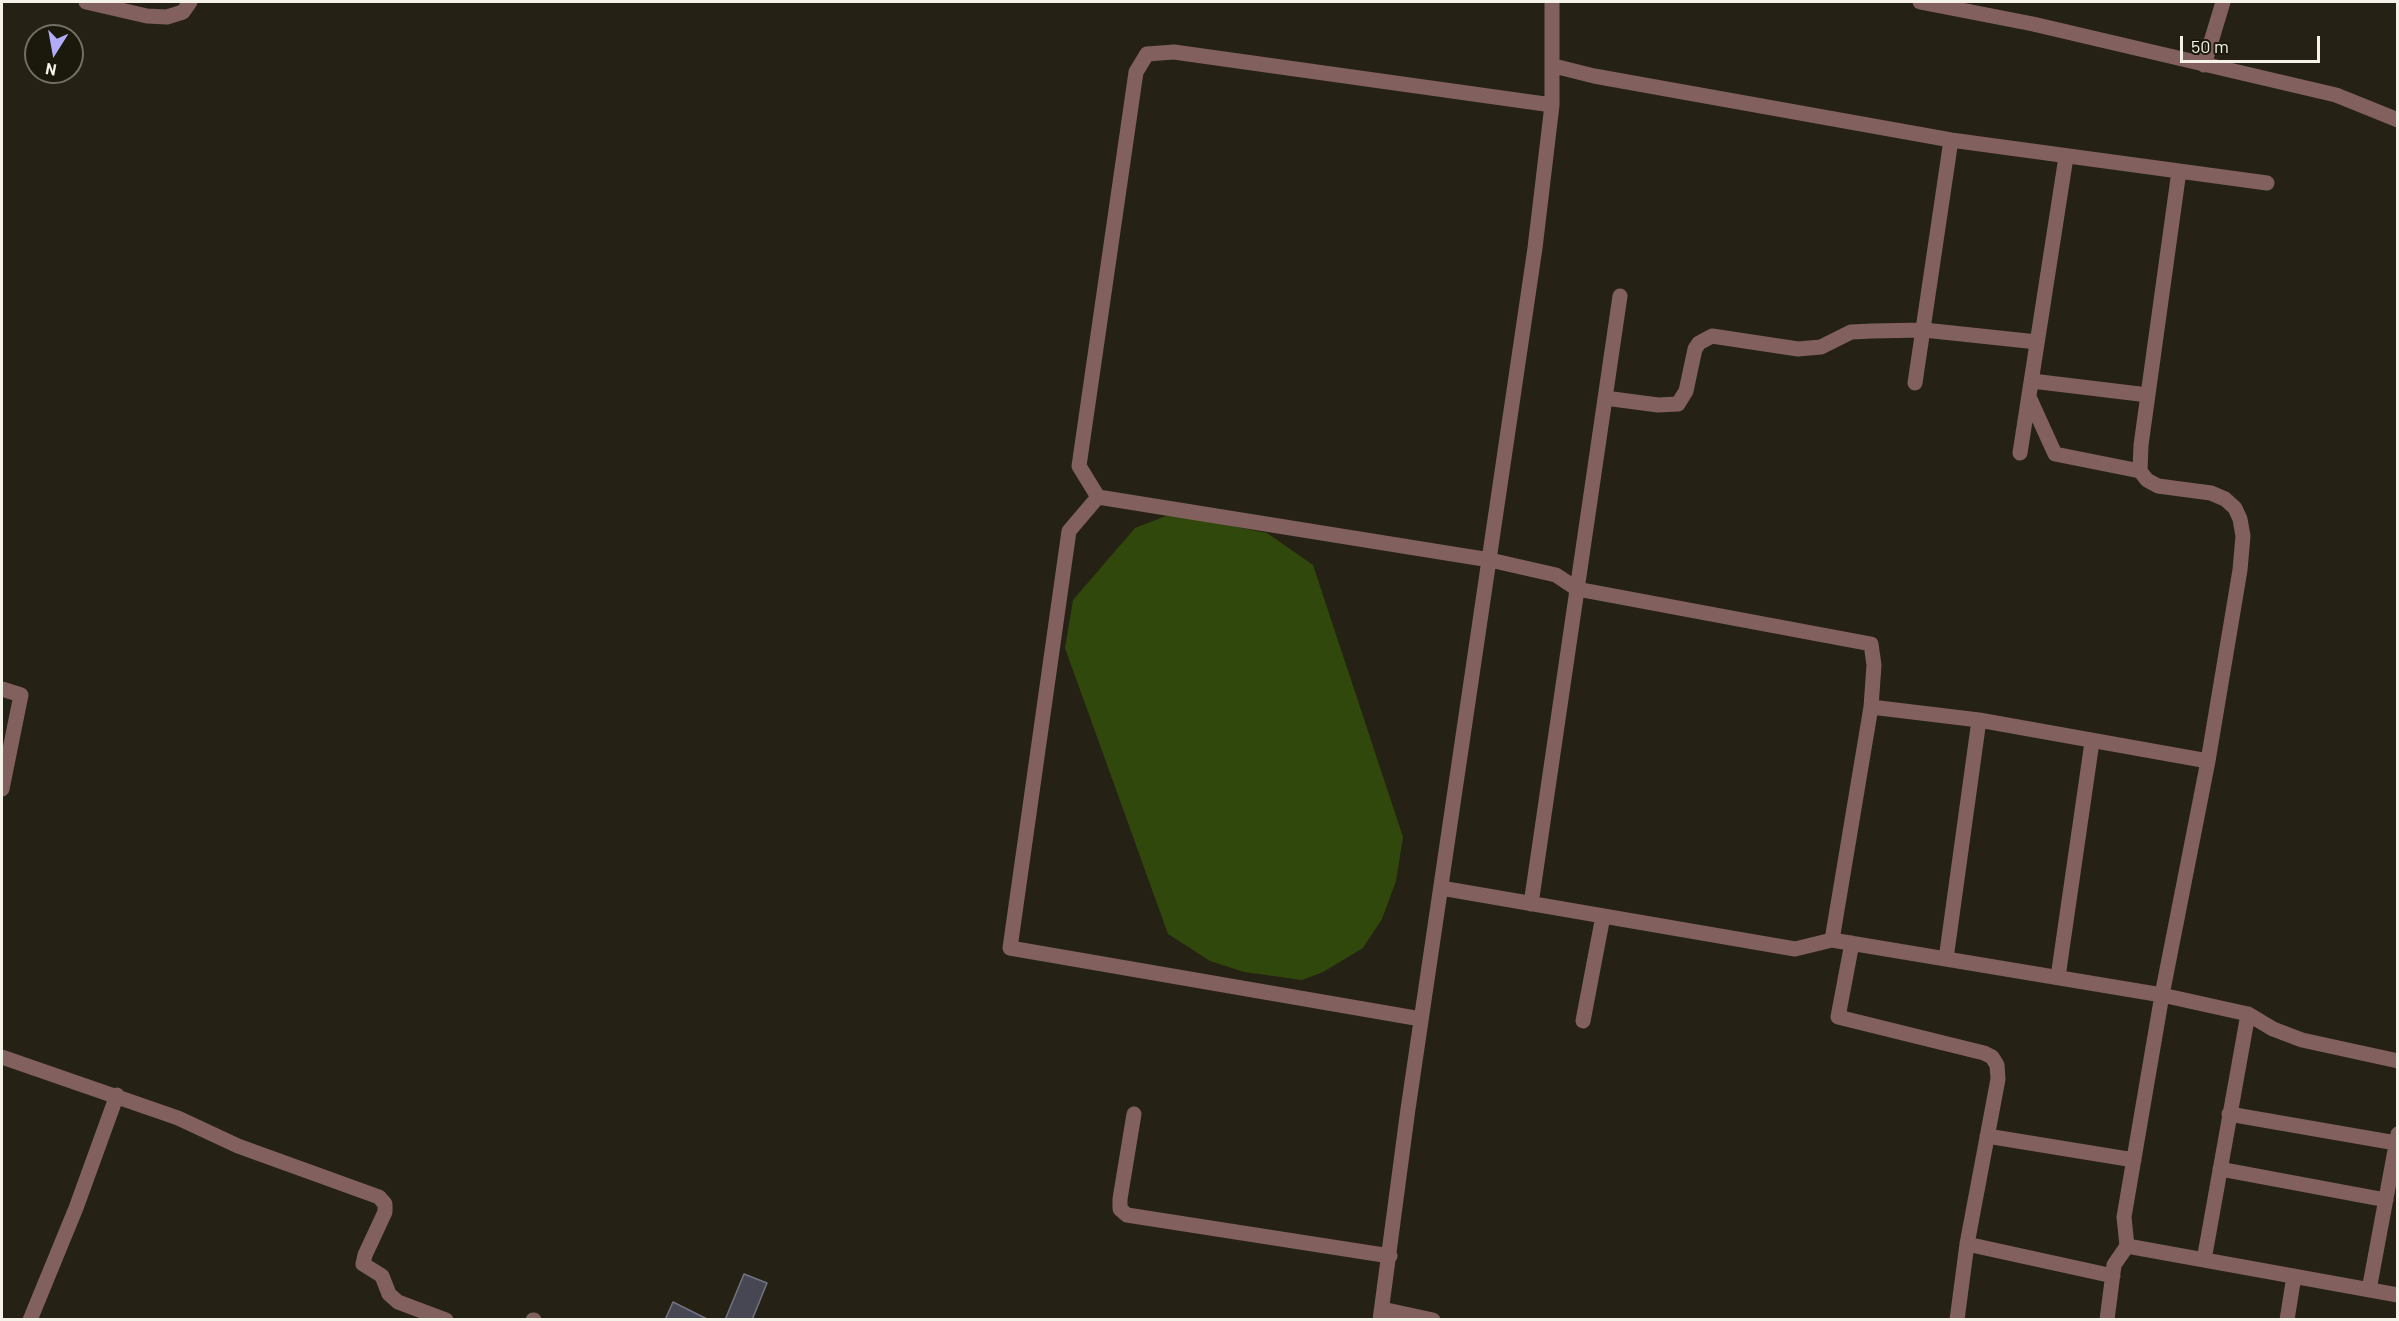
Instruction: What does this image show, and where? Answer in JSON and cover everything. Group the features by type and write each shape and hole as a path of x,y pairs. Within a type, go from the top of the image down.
{"street":[{"path":"86,2 147,16 167,17 183,12 190,2"},
{"path":"1433,1320 1381,1314 1421,1019 1535,248 1552,105 1554,66 1552,2"},
{"path":"1920,2 2350,99 2397,120"},
{"path":"2204,65 2223,2"},
{"path":"1552,105 1174,52 1147,54 1136,72 1079,466 1098,497 1490,560 1556,575 1577,589 1871,644 1874,665 1871,707 1832,940"},
{"path":"1554,66 1594,76 1952,140 2267,183"},
{"path":"1915,383 1952,140"},
{"path":"2020,453 2066,157"},
{"path":"2108,1320 2114,1265 2127,1246 2124,1217 2162,995 2208,762 2240,570 2243,536 2235,508 2225,499 2211,493 2158,486 2147,480 2140,471 2139,458 2179,171"},
{"path":"1531,904 1620,296"},
{"path":"1605,398 1658,405 1678,404 1686,391 1695,349 1712,336 1798,349 1821,347 1851,332 1924,330 2037,342"},
{"path":"2032,381 2148,395"},
{"path":"2030,399 2055,454 2140,471"},
{"path":"1098,497 1069,531 1010,948 1421,1019"},
{"path":"2,689 21,695 2,789"},
{"path":"1871,707 1979,720 2208,762"},
{"path":"1946,959 1979,720"},
{"path":"2058,977 2092,742"},
{"path":"1441,888 1795,949 1832,940 2162,995 2247,1014 2273,1029 2302,1040 2397,1061"},
{"path":"1582,1021 1603,916"},
{"path":"1852,943 1838,1017 1992,1057 1997,1065 1998,1079 1967,1244 1957,1320"},
{"path":"2204,1260 2247,1014"},
{"path":"2,1056 117,1095 178,1118 238,1146 378,1197 385,1204 385,1212 363,1264 382,1276 389,1293 398,1302 446,1320"},
{"path":"30,1320 76,1208 117,1095"},
{"path":"1134,1114 1120,1199 1120,1209 1127,1215 1390,1256"},
{"path":"2229,1114 2397,1138 2369,1290"},
{"path":"1987,1136 2134,1160"},
{"path":"2220,1169 2386,1200"},
{"path":"1967,1244 2113,1276"},
{"path":"2127,1246 2397,1295"},
{"path":"2287,1320 2294,1276"}],"green space":[{"path":"1171,514 1267,533 1313,565 1403,837 1396,881 1382,919 1363,948 1323,972 1302,980 1244,972 1210,961 1168,934 1065,648 1073,600 1135,528"}],"building":[{"path":"744,1274 767,1283 752,1320 725,1320"},
{"path":"673,1302 709,1320 665,1320"}]}
